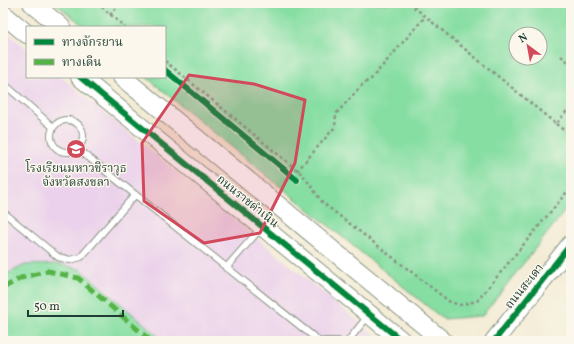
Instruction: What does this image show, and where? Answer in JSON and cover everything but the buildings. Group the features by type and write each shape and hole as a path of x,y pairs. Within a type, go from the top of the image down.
{"street":[{"path":"32,3 60,26"},
{"path":"3,14 26,33"},
{"name":"ถนนราชดำเนิน","path":"81,78 402,341"},
{"name":"ถนนราชดำเนิน","path":"123,78 443,341"},
{"name":"ถนนสะเดา","path":"494,341 571,244"}],"lane":[{"path":"3,83 53,127"},
{"path":"62,120 69,120 79,125 84,136 83,142 78,149 67,153 56,149 50,138 53,127 62,120"},
{"path":"78,149 134,196 319,341"},
{"path":"3,212 58,257 70,260 81,257 134,196"},
{"path":"226,268 262,226"},
{"path":"348,341 370,314"},
{"path":"305,341 310,334"},
{"path":"325,341 338,341"}],"path":[{"path":"97,3 124,26"},
{"path":"110,15 120,3"},
{"path":"409,3 571,136"},
{"path":"297,171 335,127 336,114 363,84 371,80 425,16"},
{"path":"102,17 108,22"},
{"path":"561,56 571,64"},
{"path":"166,61 303,175 323,203 450,302 460,305 477,301 571,186"},
{"path":"166,71 207,105"},
{"path":"556,124 571,106"}],"highlighted area":[{"path":"189,75 254,84 305,100 295,163 260,233 204,243 144,201 142,143"}],"shaded area":[{"name":"โรงเรียนมหาวชิราวุธ จังหวัดสงขลา","path":"3,29 26,48 26,78 62,78 382,341 3,341"}],"green space":[{"path":"55,3 571,3 571,203 482,316 443,319 147,78 166,78 166,26 84,26"},
{"path":"57,264 80,269 164,341 3,341 3,276 25,265"}],"marked path":[{"path":"3,288 21,278 48,271 78,278 151,341"}],"cycle path":[{"path":"166,71 297,180"},
{"path":"81,78 402,341"},
{"path":"494,341 571,244"}],"place":[{"name":"โรงเรียนมหาวชิราวุธ จังหวัดสงขลา","path":"76,149"}]}
